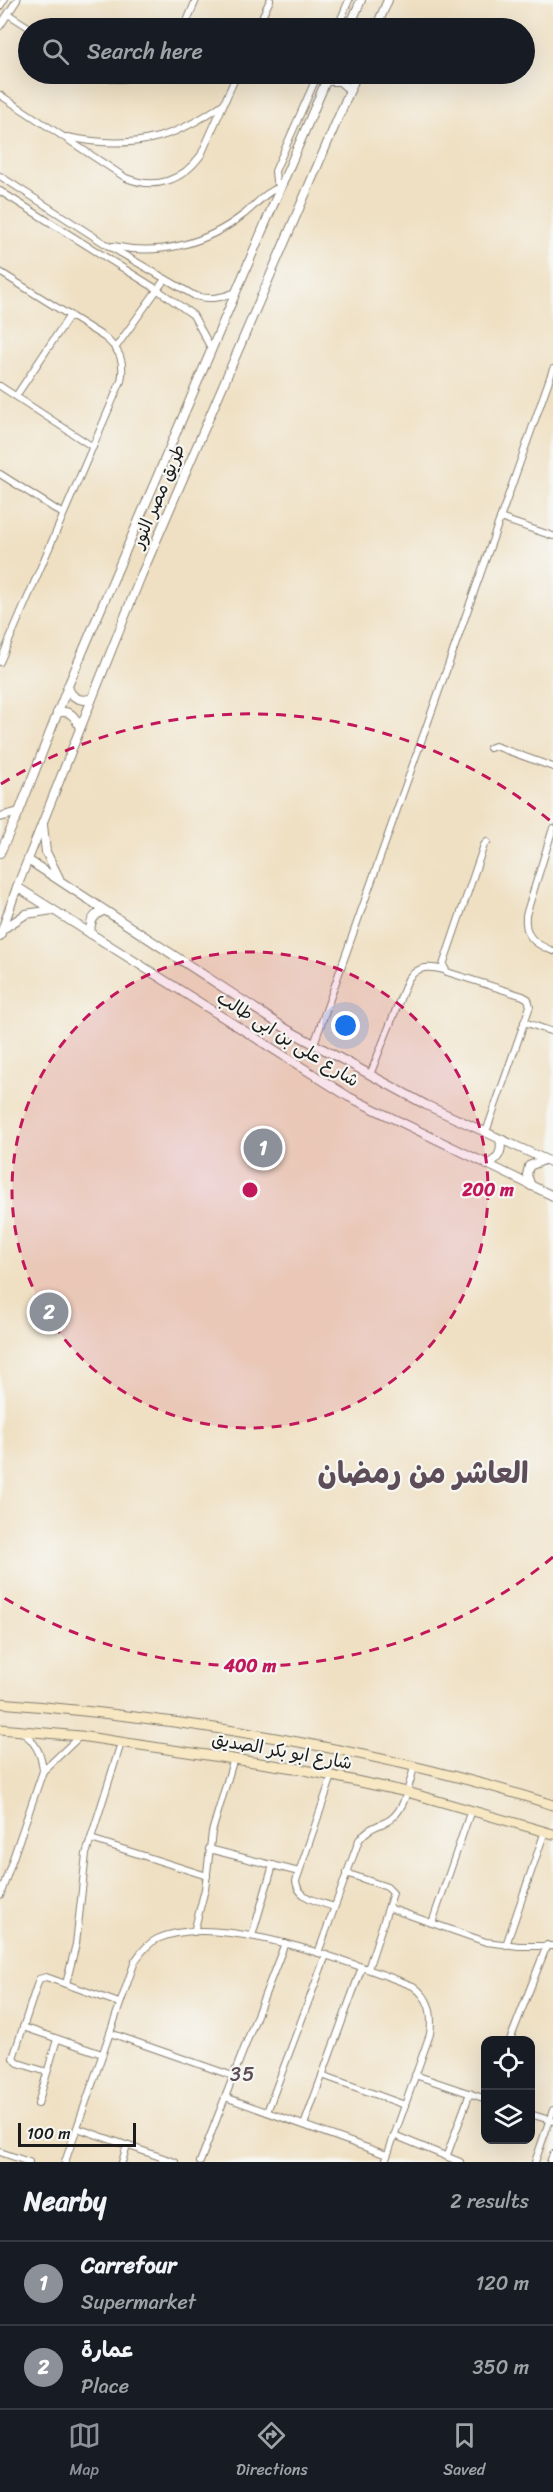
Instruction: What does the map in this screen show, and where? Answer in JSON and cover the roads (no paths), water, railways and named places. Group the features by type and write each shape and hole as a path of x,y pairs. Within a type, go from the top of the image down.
{"main road":[{"name":"شارع ابو بكر الصديق","path":"0,1703 67,1708 312,1746 478,1782 553,1805"},
{"name":"شارع ابو بكر الصديق","path":"0,1729 80,1737 234,1758 332,1776 407,1792 549,1832"}],"street":[{"path":"0,6 4,0"},
{"path":"0,26 17,0"},
{"path":"188,18 196,0"},
{"path":"262,18 270,0"},
{"path":"342,18 350,0"},
{"path":"353,18 361,0"},
{"path":"380,18 388,0"},
{"path":"8,14 18,20"},
{"path":"0,95 126,178 137,182 157,184 177,178 193,166 201,155 233,84"},
{"path":"107,245 132,250 157,250 190,243 232,224 270,191 280,187 276,181 275,171 314,84"},
{"name":"طريق مصر النور","path":"0,853 2,843 19,812 57,712 324,84"},
{"path":"343,84 350,90"},
{"name":"طريق مصر النور","path":"1,933 43,820 141,576 353,84"},
{"path":"63,136 91,142 120,144 148,141 175,133 201,120 224,103"},
{"path":"0,176 107,245 195,296 208,299 236,292"},
{"path":"0,191 158,290 193,315 212,350"},
{"path":"43,217 48,207"},
{"path":"0,272 117,347 124,369 93,447 0,660"},
{"path":"117,347 165,279"},
{"path":"16,396 70,315"},
{"path":"314,1044 553,369"},
{"path":"0,386 93,447"},
{"path":"0,474 63,514"},
{"path":"500,518 553,536"},
{"path":"68,686 74,697 83,700 92,698"},
{"path":"57,712 66,711 74,715 80,728"},
{"path":"489,748 495,746 553,767"},
{"path":"0,817 19,812"},
{"path":"43,820 46,852 61,881"},
{"path":"553,828 526,915 525,925 534,942 553,951"},
{"path":"444,969 443,965 469,887 487,842"},
{"name":"شارع على بن ابى طالب","path":"28,860 228,992 314,1044 426,1105 549,1162"},
{"name":"شارع على بن ابى طالب","path":"17,887 349,1097 553,1196"},
{"path":"1,933 26,914 53,910"},
{"path":"92,934 91,922 98,913 103,911"},
{"path":"370,1075 408,978 420,968 444,969 528,999 530,1005 486,1132"},
{"path":"524,1022 553,1032"},
{"path":"487,1165 499,1156 500,1139"},
{"path":"531,1186 527,1176 529,1166 538,1160 549,1162"},
{"path":"19,1731 27,1736 39,1752 43,1771"},
{"path":"0,1896 43,1771 80,1737"},
{"path":"66,1984 76,1944 83,1870 121,1743"},
{"path":"194,1932 207,1876 209,1849 216,1818 234,1758"},
{"path":"318,1953 358,1840 366,1831 387,1822 396,1814 407,1792 414,1767"},
{"path":"332,1776 299,1872 297,1888 301,1894 334,1907"},
{"path":"432,1923 471,1810"},
{"path":"506,1945 549,1832"},
{"path":"91,1839 207,1876"},
{"path":"209,1849 299,1872"},
{"path":"252,1936 273,1865"},
{"path":"304,2125 393,1896 392,1889 346,1873"},
{"path":"389,1908 486,1942 550,1946 512,2036"},
{"path":"65,2162 135,1961 148,1944 166,1935 221,1932 285,1943 413,1986 426,1998 432,2021 386,2158 304,2125 225,2097"},
{"path":"200,2162 285,1943"},
{"path":"267,2112 326,1955"},
{"path":"47,2072 14,2060 39,1979 46,1977 119,2003"},
{"path":"23,2027 102,2054"},
{"path":"110,2033 233,2076"},
{"path":"38,2104 57,2039"},
{"path":"322,2075 405,2105"},
{"path":"415,2075 481,2097"},
{"path":"447,2155 470,2093"},
{"path":"535,2162 553,2110"},
{"path":"535,2115 551,2121"},
{"path":"77,2128 176,2162"},
{"path":"394,2135 460,2162"},
{"path":"122,2162 127,2145"},
{"path":"0,2152 29,2162"},
{"path":"550,2162 553,2154"}],"place":[{"name":"Carrefour","path":"263,1148"},
{"name":"عمارة","path":"49,1312"}],"district":[{"name":"العاشر من رمضان","path":"423,1473"},
{"name":"35","path":"243,2074"}]}
